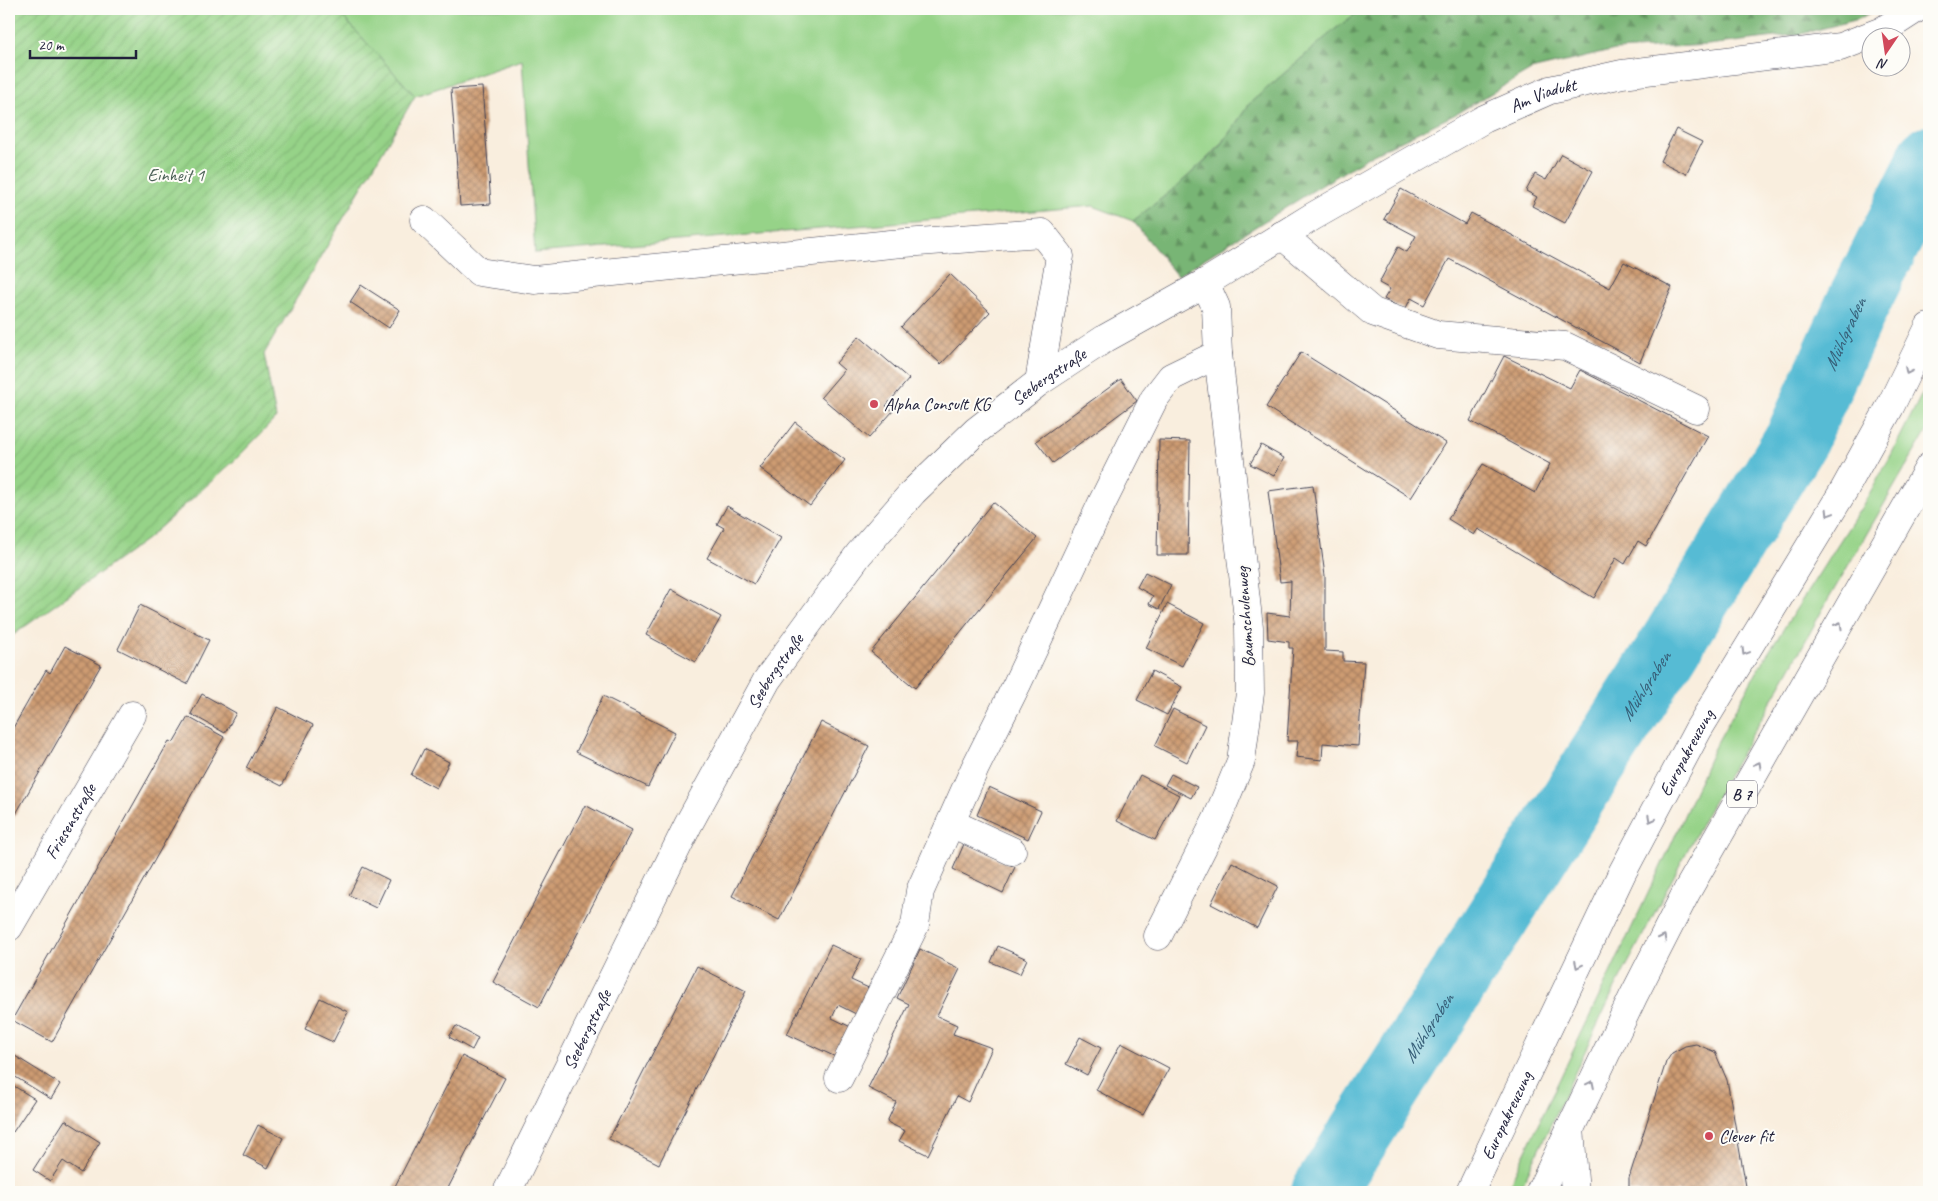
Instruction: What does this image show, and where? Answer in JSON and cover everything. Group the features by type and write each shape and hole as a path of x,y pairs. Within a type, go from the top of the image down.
{"street":[{"name":"Am Viadukt","path":"1205,283 1282,235 1484,118 1550,90 1622,74 1840,47 1882,31 1916,9"},
{"path":"424,220 479,272 534,280 891,244 1042,233 1060,256 1040,382"},
{"path":"1282,235 1372,312 1438,334 1565,346 1696,409"},
{"name":"Seebergstraße","path":"507,1192 688,825 767,680 859,554 913,492 976,431 1040,382 1106,338 1205,283"},
{"name":"Baumschulenweg","path":"1158,936 1217,819 1241,761 1250,693 1249,627 1218,354 1216,307 1205,283"},
{"name":"Europakreuzung","path":"1470,1192 1622,873 1698,730 1844,490 1890,407 1929,327"},
{"path":"839,1078 915,925 920,890 975,768 1154,399 1171,377 1218,354"},
{"name":"B 7","path":"1540,1192 1633,997 1687,891 1929,467"},
{"name":"Friesenstraße","path":"9,927 132,715"},
{"path":"951,823 1012,851"},
{"path":"1570,1128 1575,1192"}],"green space":[{"name":"Einheit 1","path":"9,9 336,9 415,96 264,354 276,418 235,460 147,539 9,638"},
{"path":"336,9 1362,9 1334,30 1250,103 1220,146 1176,187 1133,221 1093,206 535,253 522,60 415,96"},
{"path":"1362,9 1877,9 1859,19 1801,34 1708,45 1615,50 1531,70 1454,115 1373,154 1177,276 1133,221 1176,187 1220,147 1250,103 1334,30"},
{"path":"1929,380 1929,427 1708,811 1611,996 1519,1192 1506,1192 1671,845 1714,748 1761,664 1861,508 1888,461"}],"building":[{"path":"482,87 491,204 460,206 451,89"},
{"path":"1676,129 1702,142 1686,174 1660,161"},
{"path":"1561,154 1593,171 1565,223 1532,206 1537,197 1526,191 1535,174 1546,180"},
{"path":"1401,189 1465,224 1471,213 1610,288 1624,262 1672,287 1640,362 1449,259 1424,305 1411,298 1405,310 1384,299 1390,289 1379,283 1398,247 1407,252 1416,236 1384,219"},
{"path":"950,274 990,312 941,364 901,327"},
{"path":"361,285 400,310 389,328 350,302"},
{"path":"859,336 909,379 886,406 893,411 869,438 821,397 844,370 836,363"},
{"path":"1301,352 1446,443 1411,498 1266,407"},
{"path":"1504,356 1570,388 1580,370 1708,436 1646,546 1638,541 1625,564 1616,558 1594,598 1478,529 1474,535 1448,519 1483,464 1535,493 1550,464 1470,421"},
{"path":"1121,379 1137,401 1053,463 1036,441"},
{"path":"795,422 845,460 810,506 760,468"},
{"path":"1159,440 1190,441 1188,555 1157,555"},
{"path":"1261,445 1284,458 1274,476 1250,464"},
{"path":"1313,485 1325,576 1325,651 1343,652 1343,661 1364,662 1358,746 1323,743 1322,760 1296,757 1298,741 1287,741 1293,648 1289,648 1289,642 1268,639 1267,613 1290,616 1291,581 1280,582 1268,491"},
{"path":"993,502 1037,538 915,688 871,652"},
{"path":"727,506 781,538 754,584 707,558 724,528 717,524"},
{"path":"1145,572 1171,585 1159,609 1149,604 1153,596 1137,587"},
{"path":"671,589 721,617 696,662 646,635"},
{"path":"1167,604 1204,623 1182,666 1146,648"},
{"path":"140,605 209,640 187,684 118,649"},
{"path":"65,646 101,665 9,826 9,735 46,670 50,673"},
{"path":"1152,671 1182,687 1167,715 1137,700"},
{"path":"202,694 236,713 225,733 191,714"},
{"path":"603,696 675,732 648,787 576,752"},
{"path":"278,707 313,725 282,786 246,768"},
{"path":"1173,709 1205,725 1187,762 1155,746"},
{"path":"188,717 224,737 52,1042 12,1020 169,741 173,743"},
{"path":"821,722 869,746 779,920 732,896"},
{"path":"424,749 449,762 436,788 411,775"},
{"path":"1171,774 1197,787 1191,798 1165,785"},
{"path":"1140,775 1179,795 1155,840 1117,821"},
{"path":"989,787 1041,811 1028,839 977,815"},
{"path":"585,805 632,830 539,1007 493,982"},
{"path":"964,844 1015,867 1003,893 953,869"},
{"path":"1232,862 1278,886 1257,928 1211,904"},
{"path":"363,867 389,880 376,908 349,895"},
{"path":"831,945 861,959 851,980 873,990 860,1016 838,1005 832,1018 855,1029 840,1059 787,1034"},
{"path":"998,946 1027,959 1020,974 991,962"},
{"path":"920,949 960,969 937,1016 957,1025 953,1034 992,1048 968,1102 957,1096 928,1155 899,1141 905,1131 887,1122 896,1102 868,1088 909,1004 897,998"},
{"path":"697,966 746,991 659,1164 609,1139"},
{"path":"320,998 348,1012 333,1042 305,1029"},
{"path":"456,1026 478,1038 472,1050 449,1037"},
{"path":"1080,1037 1101,1048 1087,1075 1066,1064"},
{"path":"1121,1043 1169,1068 1143,1115 1096,1090"},
{"path":"1696,1044 1715,1052 1727,1080 1747,1192 1629,1192 1629,1178 1666,1062 1672,1053 1685,1046"},
{"path":"15,1056 60,1084 51,1099 9,1073 9,1066"},
{"path":"462,1056 505,1078 446,1192 392,1192"},
{"path":"9,1083 35,1099 13,1132 9,1129"},
{"path":"65,1120 100,1142 81,1173 63,1161 50,1181 33,1170"},
{"path":"258,1125 283,1138 268,1168 243,1155"}],"waterway":[{"name":"Mühlgraben","path":"1323,1192 1668,649 1797,438 1857,305 1922,176 1929,158"}],"place":[{"name":"Alpha Consult KG","path":"874,404"},
{"name":"Clever fit","path":"1709,1136"}]}
